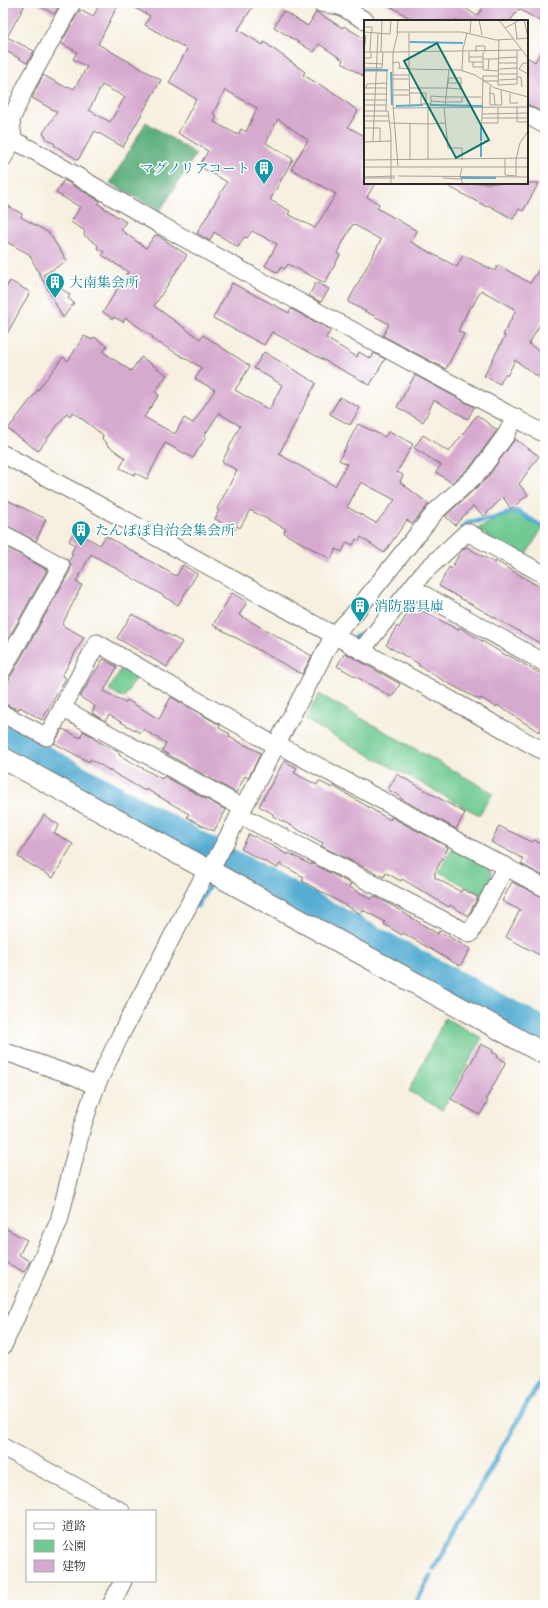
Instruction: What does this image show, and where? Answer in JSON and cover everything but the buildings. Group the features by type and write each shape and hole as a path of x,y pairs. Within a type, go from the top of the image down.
{"street":[{"path":"3,158 11,120 26,86 72,3"},
{"path":"322,3 340,6 364,20"},
{"path":"528,116 545,125"},
{"path":"8,137 279,291 545,434"},
{"path":"3,1346 59,1221 82,1128 96,1086 121,1034 210,868 225,844 334,636 353,615 436,511 479,472 506,435 515,417"},
{"path":"3,454 93,502 545,752"},
{"path":"361,651 424,572 467,532 545,575"},
{"path":"3,534 61,566 3,670"},
{"path":"412,588 545,663"},
{"path":"3,714 47,737 96,643 276,745 545,888"},
{"path":"62,708 241,812 470,934 506,866"},
{"path":"3,758 210,868 545,1054"},
{"path":"3,1051 74,1076 96,1086"},
{"path":"3,1447 119,1510"},
{"path":"111,1605 122,1582"}],"green space":[{"path":"146,122 196,154 160,211 110,183"},
{"path":"516,511 543,527 524,558 476,529"},
{"path":"124,663 139,672 124,698 109,690"},
{"path":"319,694 493,793 479,815 305,720"},
{"path":"453,846 488,865 492,875 482,895 439,872"},
{"path":"445,1018 482,1038 442,1110 409,1091"}],"waterway":[{"path":"462,528 469,522 492,519 516,511 543,527"},
{"path":"354,638 370,630"},
{"path":"3,737 226,861 545,1033"},
{"path":"197,906 209,886"},
{"path":"434,1569 545,1372"},
{"path":"415,1605 430,1576"}],"place":[{"name":"マグノリアコート","path":"264,185"},
{"name":"大南集会所","path":"55,299"},
{"name":"たんぽぽ自治会集会所","path":"81,547"},
{"name":"消防器具庫","path":"360,623"}]}
